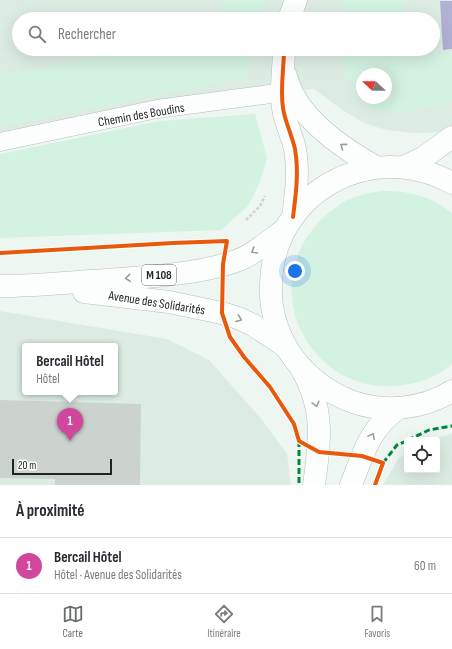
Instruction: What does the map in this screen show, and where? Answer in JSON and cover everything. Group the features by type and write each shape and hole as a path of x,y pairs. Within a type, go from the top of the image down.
{"main road":[{"path":"292,12 296,0"},
{"path":"284,58 282,92 283,107 297,163 297,178 289,223"},
{"path":"284,58 288,83 294,96 310,118 346,148 376,167"},
{"path":"404,167 423,158 452,137"},
{"name":"Avenue des Solidarités","path":"449,395 422,404 399,408 386,408 346,399 322,386 301,368 285,346 275,320 271,287 272,267 275,253 289,223 302,206 313,196 336,180 349,174 376,167 404,167 432,174 452,183"},
{"name":"Avenue des Solidarités","path":"10,286 148,276 208,268 239,260 253,252 289,223"},
{"name":"Avenue des Solidarités","path":"10,286 119,295 169,302 203,309 238,318 266,332 285,346"},
{"path":"301,368 310,383 320,428 314,485"},
{"path":"351,485 362,456 373,434 380,423 389,414 399,408"}],"lane":[{"name":"Chemin des Boudins","path":"0,142 157,109 263,96 282,92"}],"shaded area":[{"path":"0,0 452,0 452,138 438,132 417,133 386,130 364,123 341,109 314,89 282,92 0,142"},
{"path":"0,311 167,339 209,360 263,421 287,454 291,485 0,485"},
{"path":"452,434 452,485 383,485 399,458 404,455 404,473 440,473 439,437"}],"green space":[{"path":"223,0 267,0 263,12 220,12"},
{"path":"343,0 404,0 404,12 341,12"},
{"path":"452,53 452,102 401,113 369,108 366,104 392,104 392,68 356,68 356,91 348,80 341,56 403,56 403,58 440,56 440,54"},
{"path":"108,56 252,56 247,77 0,127 0,75"},
{"path":"255,114 267,158 260,182 248,206 221,230 0,238 0,154 159,121"},
{"path":"383,191 411,193 436,202 452,213 452,364 446,369 425,380 410,384 379,386 349,378 336,371 316,354 302,334 294,311 292,288 295,265 304,243 318,223 338,206 354,197"}],"water":[{"path":"440,1 452,1 452,49 443,50"}],"building":[{"path":"0,400 141,404 140,485 55,485 55,479 0,478"}],"marked path":[{"path":"414,437 429,430 452,426"},
{"path":"299,441 299,485"},
{"path":"383,463 397,445 404,442"}],"cycle path":[{"path":"284,56 282,101 285,118 295,149 297,166 293,217"},
{"path":"0,253 227,241 223,264 222,313 230,337 244,357 270,387 294,424 299,441 319,452 362,456 383,463 375,485"}],"place":[{"name":"Bercail Hôtel","path":"70,441"}]}
